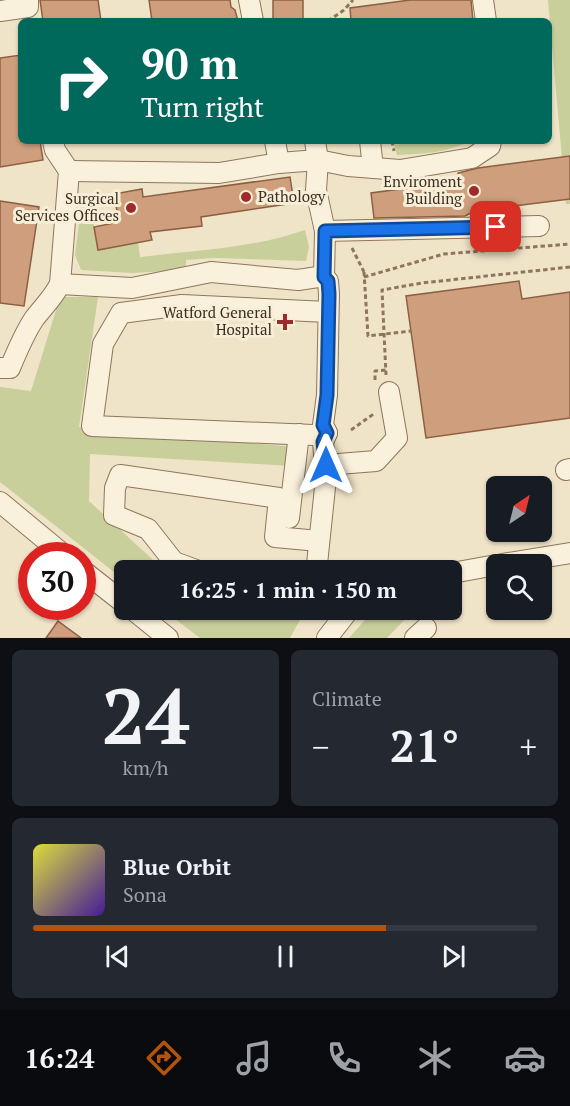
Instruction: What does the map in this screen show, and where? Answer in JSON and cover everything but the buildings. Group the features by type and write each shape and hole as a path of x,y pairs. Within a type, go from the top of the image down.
{"street":[{"path":"0,11 28,7 28,0"},
{"path":"249,0 252,18"},
{"path":"483,0 486,18"},
{"path":"0,368 10,368 34,319 54,296 60,284 69,171 55,150 54,144"},
{"path":"276,144 279,163"},
{"path":"370,144 373,168"},
{"path":"69,171 219,173 279,163 317,150 348,166 400,170 472,158 490,144"},
{"path":"317,150 316,190 325,231 324,277 329,287 327,395 323,425 327,433"},
{"path":"325,231 539,226"},
{"path":"60,284 132,288 211,272 298,280 324,277"},
{"path":"327,433 313,435 92,426 103,344 121,313 182,305 328,312"},
{"path":"326,465 376,461 397,438 387,385"},
{"path":"317,560 326,465 323,442 327,433"},
{"path":"277,523 289,524 299,434"},
{"path":"172,560 148,529 114,514 115,488 120,475 279,498 275,537 319,542"},
{"path":"0,502 48,542"},
{"path":"552,556 570,553"},
{"path":"462,571 486,567"},
{"path":"96,581 114,595"},
{"path":"146,620 168,638"},
{"path":"327,638 341,620"},
{"path":"415,638 426,628 425,638"}],"path":[{"path":"332,18 353,0"},
{"path":"364,277 444,254 570,244"},
{"path":"355,254 364,272 368,336 411,331"},
{"path":"387,385 382,290 422,283 570,267"}],"green space":[{"path":"548,0 570,0 570,204 566,204 552,45 552,18 550,18"},
{"path":"463,144 425,153 397,155 394,145"},
{"path":"93,221 99,250 138,242 140,257 244,245 305,230 309,247 306,261 214,258 186,260 186,270 132,273 81,270 75,255 79,222"},
{"path":"60,297 98,297 79,427 306,448 306,467 90,454 89,501 153,560 114,560 114,572 96,558 96,542 76,542 0,482 0,387 31,391"},
{"path":"176,620 300,620 290,638 200,638"},
{"path":"365,620 404,620 387,638 349,638"}],"place":[{"name":"Enviroment Building","path":"474,191"},
{"name":"Pathology","path":"246,197"},
{"name":"Surgical Services Offices","path":"131,208"},
{"name":"Watford General Hospital","path":"285,322"}],"route":[{"path":"326,465 323,442 327,433 323,425 327,395 329,294 328,281 324,277 325,231 496,227"}]}
